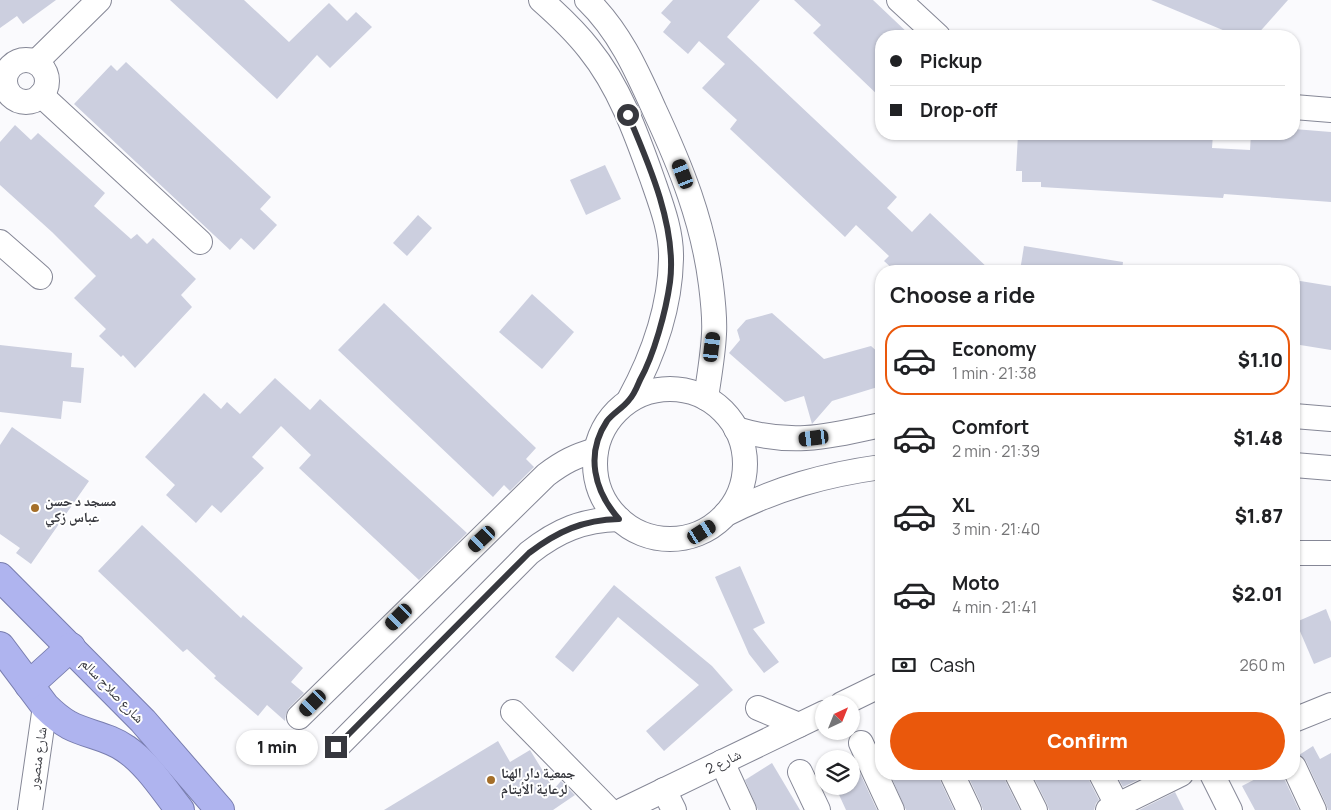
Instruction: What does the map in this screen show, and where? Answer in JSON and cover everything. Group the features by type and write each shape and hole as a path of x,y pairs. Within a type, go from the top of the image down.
{"highway":[{"name":"شارع صلاح سالم","path":"0,577 143,720 220,810"},
{"path":"0,646 37,695 69,725 110,740 127,749 142,762 180,810"},
{"path":"37,695 71,647"}],"street":[{"path":"36,62 99,0"},
{"path":"587,0 614,30 626,50 678,161 694,205 701,231 713,300 714,333 706,398"},
{"path":"900,0 932,30"},
{"path":"554,4 590,49 622,102 639,141 666,222 671,257 666,306 642,378 629,400"},
{"path":"20,60 36,62 42,67 45,74 45,89 34,100 27,102 12,97 4,80 13,63 20,60"},
{"path":"40,95 200,242"},
{"path":"1300,107 1331,110"},
{"path":"0,242 40,277"},
{"path":"659,389 683,390 706,398 718,406 728,417 742,443 744,473 741,488 735,502 715,524 702,532 673,539 658,538 644,534 619,519 601,494 596,480 595,465 600,435 607,422 617,410 629,400 643,393 659,389"},
{"path":"1300,416 1331,419"},
{"path":"736,429 774,438 804,439 875,426"},
{"path":"299,717 546,475 562,462 596,450"},
{"path":"1300,465 1331,468"},
{"path":"726,514 758,498 798,484 844,472 875,468"},
{"path":"336,747 529,553 544,541 580,524 600,519 619,519"},
{"path":"1300,553 1331,553"},
{"path":"860,695 875,688"},
{"name":"شارع منصور","path":"30,810 37,695"},
{"path":"1300,718 1331,705"},
{"path":"758,708 799,725"},
{"path":"513,712 609,810"},
{"name":"شارع 2","path":"623,810 669,800 722,762 815,717"},
{"path":"861,742 875,773"},
{"path":"722,762 744,810"},
{"path":"800,772 818,810"},
{"path":"878,780 892,810"},
{"path":"955,780 969,810"},
{"path":"1020,780 1035,810"},
{"path":"1103,780 1112,808 1169,780"},
{"path":"1215,780 1230,810"},
{"path":"1300,780 1314,810"}],"building":[{"path":"0,0 56,0 23,24 17,16 0,28"},
{"path":"170,0 244,0 289,42 329,3 347,21 356,12 372,27 330,68 317,55 277,99"},
{"path":"673,0 760,0 727,37 897,197 887,208 912,232 930,213 985,265 888,265 884,261 889,256 856,225 845,237 730,129 737,120 702,88 725,64 699,41 688,54 663,32 671,22 661,13"},
{"path":"794,0 873,0 905,30 875,30 875,92 813,33 821,25"},
{"path":"1151,0 1288,0 1261,30 1223,30"},
{"path":"126,62 271,197 260,209 277,225 254,250 241,238 230,250 74,104 111,65 117,71"},
{"path":"15,125 31,140 38,133 105,193 94,206 131,239 137,234 147,244 153,238 196,279 181,295 192,307 135,368 123,355 121,357 99,336 106,329 74,298 96,276 52,232 0,185 0,142"},
{"path":"1300,129 1331,132 1331,202 1224,194 1223,198 1041,187 1041,182 1022,182 1022,171 1016,171 1018,140 1213,140 1212,148 1250,150 1251,140 1300,140"},
{"path":"605,165 621,199 586,215 570,180"},
{"path":"418,215 432,228 407,256 393,243"},
{"path":"1024,246 1123,262 1123,265 1021,265"},
{"path":"1300,281 1331,286 1331,350 1300,345"},
{"path":"532,294 574,332 542,369 499,332"},
{"path":"384,303 536,448 526,459 534,467 510,491 504,485 493,497 338,350"},
{"path":"772,313 824,359 871,346 875,350 875,388 832,401 812,424 804,396 785,402 729,353 740,340 737,330 746,320"},
{"path":"0,345 72,353 71,367 84,368 81,403 63,401 61,419 0,412"},
{"path":"275,378 310,410 320,399 467,533 419,580 299,468 311,455 281,426 252,457 264,468 221,513 212,505 196,523 166,495 175,485 145,457 204,393 221,409 227,402 240,414"},
{"name":"مسجد د حسن عباس زكي","path":"12,427 89,481 31,564 16,553 20,548 0,534 0,445"},
{"path":"142,525 241,618 243,615 303,668 291,682 304,693 289,708 285,721 267,705 258,716 214,678 216,676 187,649 183,652 98,571"},
{"path":"740,566 765,623 753,629 779,662 764,673 749,654 715,577"},
{"path":"614,585 712,666 733,690 664,751 646,731 699,685 618,617 573,672 555,657"},
{"path":"1326,609 1331,622 1331,657 1314,664 1300,631 1300,620"},
{"name":"جمعية دار الهنا لرعاية الأيتام","path":"498,741 510,762 530,750 554,789 561,781 575,795 553,810 384,810"},
{"path":"1313,746 1320,759 1331,753 1331,810 1328,810 1306,761 1300,754"},
{"path":"772,763 800,810 758,810 745,780"},
{"path":"860,773 877,810 846,810 839,795 860,795"},
{"path":"893,780 940,780 954,810 906,810"},
{"path":"970,780 1005,780 1020,810 983,810"},
{"path":"1035,780 1089,780 1099,800 1094,810 1049,810"},
{"path":"1119,780 1138,780 1123,787"},
{"path":"1254,780 1285,780 1299,810 1255,810 1242,786"},
{"path":"1175,792 1184,810 1139,810"}],"place":[{"name":"مسجد د حسن عباس زكي","path":"35,508"},
{"name":"جمعية دار الهنا لرعاية الأيتام","path":"491,780"}],"route":[{"path":"336,747 529,553 544,541 580,524 600,519 619,519 601,494 596,480 596,450 600,435 607,422 629,400 642,378 666,306 671,257 666,222 658,194 628,115"}]}
